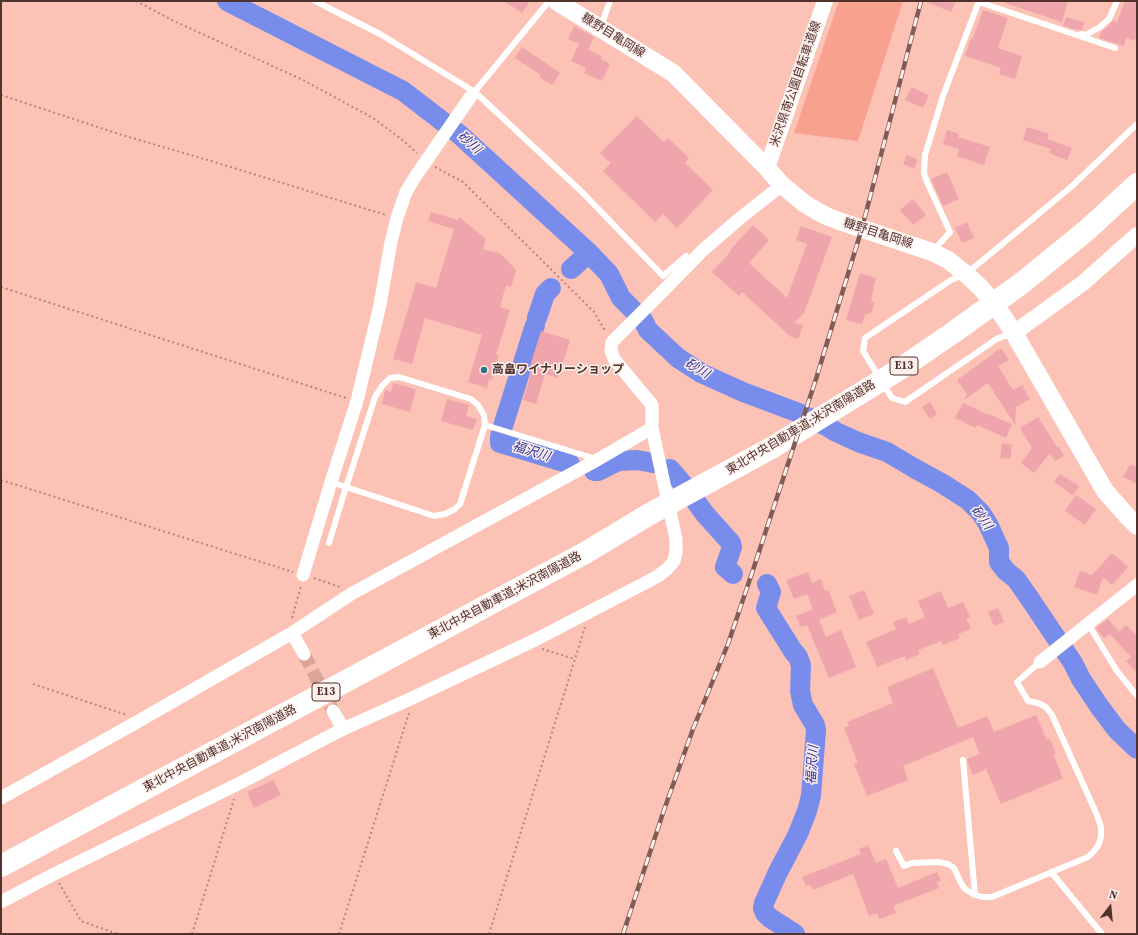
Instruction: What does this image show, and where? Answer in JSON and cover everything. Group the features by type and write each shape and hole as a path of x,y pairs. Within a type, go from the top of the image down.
{"highway":[{"name":"東北中央自動車道;米沢南陽道路","path":"1,866 585,553 648,515 773,447 900,369 1022,284 1087,230 1137,184"},
{"name":"東北中央自動車道;米沢南陽道路","path":"1,858 273,713 580,546 648,515"}],"main road":[{"name":"糠野目亀岡線","path":"556,1 673,73 782,185 805,204 838,221 932,252 948,260 966,274 982,289 1014,333 1105,491 1137,526"}],"street":[{"name":"米沢県南公園自転車道線","path":"767,168 826,1"},
{"path":"303,575 357,401 380,305 397,218 406,192 473,94"},
{"path":"1,902 54,874 240,783 343,729 535,640 658,576 667,569 674,561 676,539 652,428 652,405 614,359 611,350 615,338 703,250 782,185"},
{"path":"1014,333 1083,283 1137,235"},
{"path":"1,798 292,633 351,594 597,460 652,428"},
{"path":"1040,662 1137,585"},
{"path":"292,633 304,654"},
{"path":"333,711 343,729"}],"lane":[{"path":"315,1 380,34 473,94 583,193 663,276 686,256"},
{"path":"473,94 549,1"},
{"path":"600,28 610,1"},
{"path":"1073,34 1086,35 1100,28 1109,19 1117,1"},
{"path":"932,252 950,232 926,182 924,173 926,155 942,96 979,2 1115,48"},
{"path":"1014,333 998,338 905,402 892,398 863,351 865,338 951,280 966,274 1071,187 1137,124"},
{"path":"329,543 346,487 375,397 382,386 390,378 399,377 472,400 478,405 484,415 485,425 460,504 455,509 445,514 434,516 346,487 331,482"},
{"path":"485,425 597,460"},
{"path":"1086,626 1117,671 1137,696"},
{"path":"896,851 904,866 912,863 938,862 948,864 954,868 961,883 966,889 975,895 992,897 1088,857 1094,851 1099,844 1101,836 1097,815 1052,714 1046,707 1038,703 1028,701 1017,682 1040,662"},
{"path":"963,760 975,895"},
{"path":"1051,872 1102,934"}],"path":[{"path":"136,1 174,21 303,80 372,118 463,182 594,312 615,338"},
{"path":"1,95 122,135 397,218"},
{"path":"1,287 357,401"},
{"path":"1,480 339,586 351,594"},
{"path":"292,633 292,620 303,575"},
{"path":"489,934 586,624 585,614"},
{"path":"535,640 540,648 575,659"},
{"path":"34,684 126,714 137,722"},
{"path":"339,934 409,713 408,700"},
{"path":"192,934 240,783"},
{"path":"54,874 81,921 118,934"}],"shaded area":[{"path":"839,1 903,1 858,141 794,133"}],"building":[{"path":"504,1 530,1 522,13"},
{"path":"924,1 956,1 951,12"},
{"path":"1005,1 1068,1 1062,22 1005,3"},
{"path":"1125,1 1137,1 1137,35 1135,41 1126,38 1124,46 1099,38 1101,32 1108,27 1113,20 1117,22"},
{"path":"983,10 1008,18 998,48 1022,56 1015,79 999,74 1001,68 965,56"},
{"path":"1066,17 1084,22 1082,30 1063,26"},
{"path":"574,26 594,37 588,50 602,56 601,59 610,64 602,81 584,73 586,68 571,61 579,44 568,39"},
{"path":"522,47 560,73 552,85 539,77 541,75 515,58"},
{"path":"911,87 929,95 923,108 905,100"},
{"path":"637,116 664,142 668,138 689,158 685,163 713,190 677,228 663,214 655,222 603,171 611,163 600,153"},
{"path":"1027,127 1049,134 1047,139 1072,148 1067,160 1049,153 1051,149 1023,140"},
{"path":"947,130 959,134 958,137 990,147 984,165 957,156 959,149 943,144"},
{"path":"907,155 918,160 914,169 903,164"},
{"path":"947,172 959,199 943,206 931,179"},
{"path":"913,199 926,215 913,225 900,210"},
{"path":"431,212 458,220 459,217 486,239 483,249 501,254 516,270 511,287 506,285 500,307 510,310 496,355 499,355 492,380 489,379 487,388 468,382 482,335 425,318 412,364 393,359 416,282 436,288 454,229 428,221"},
{"path":"967,222 974,238 962,243 955,228"},
{"path":"753,225 769,240 749,263 787,298 807,244 796,240 801,226 832,237 804,313 794,323 803,325 798,339 791,337 742,292 739,296 712,272"},
{"path":"860,273 876,278 871,300 874,303 872,312 865,315 862,324 846,320"},
{"path":"541,331 570,340 558,378 545,374 536,404 523,400 532,370 529,369"},
{"path":"1001,348 1009,360 998,366 1013,390 1022,385 1030,399 1016,407 1015,425 988,383 964,400 967,394 957,380"},
{"path":"393,383 416,389 410,412 382,404 385,390 391,392"},
{"path":"447,399 469,405 466,416 477,419 473,430 441,421"},
{"path":"930,402 937,414 930,419 922,407"},
{"path":"963,403 1012,424 1006,438 977,425 976,428 955,418"},
{"path":"1038,417 1057,447 1059,446 1064,456 1055,461 1050,453 1034,473 1021,463 1032,448 1020,428"},
{"path":"1002,443 1012,445 1010,459 1000,458"},
{"path":"1130,464 1137,467 1137,484 1123,477"},
{"path":"1060,474 1079,486 1073,495 1054,482"},
{"path":"1076,495 1096,509 1085,525 1065,511"},
{"path":"1112,553 1128,567 1112,585 1103,577 1097,595 1074,587 1080,571 1092,575"},
{"path":"808,572 812,583 821,579 825,591 828,590 837,612 819,620 826,637 841,630 856,667 829,678 807,625 801,627 796,616 813,609 807,594 794,599 786,580"},
{"path":"864,590 874,614 859,620 849,596"},
{"path":"941,591 948,608 963,602 970,617 966,618 971,629 958,634 960,638 943,645 941,641 918,650 920,654 906,660 905,656 877,667 866,642 896,629 893,622 906,617 909,624 925,617 918,601"},
{"path":"998,608 1004,622 994,626 988,612"},
{"path":"1108,619 1119,632 1126,625 1137,636 1137,673 1126,661 1131,657 1110,634 1104,638 1096,628"},
{"path":"933,668 958,728 987,716 994,732 1036,715 1047,740 1050,739 1056,753 1053,754 1063,778 1001,804 986,769 973,775 967,759 980,754 973,737 903,766 908,780 867,796 854,764 858,763 844,728 849,726 847,722 893,703 887,687"},
{"path":"273,780 281,795 254,808 247,792"},
{"path":"868,845 876,863 886,859 898,888 937,872 941,881 937,882 939,888 893,906 896,913 879,919 877,913 869,916 853,874 813,890 810,884 806,886 802,877 861,854 859,849"}],"waterway":[{"name":"砂川","path":"227,1 403,91 459,134 589,253 609,274 621,298 643,320 648,330 678,358 701,373 743,392 799,413 858,442 887,452 968,500 981,513 988,524 999,548 999,562 1006,571 1016,579 1028,596 1073,663 1081,679 1099,706 1117,730 1137,749"},
{"name":"福沢川","path":"571,269 589,253"},
{"name":"福沢川","path":"537,318 545,294 551,288"},
{"name":"福沢川","path":"503,426 535,325"},
{"name":"福沢川","path":"500,436 500,443 570,464"},
{"name":"福沢川","path":"594,471 598,471 618,461 637,460 653,463"},
{"name":"福沢川","path":"670,469 705,514 731,543 732,547 725,567 733,574"},
{"name":"福沢川","path":"767,584 771,592 766,608 798,657 801,665 800,691 803,705 815,725 816,730 811,796 807,811 798,834 778,872 763,908 765,913 770,918 795,934"}],"tunnel":[{"path":"304,654 333,711"}],"railway":[{"path":"623,934 664,810 693,729 728,644 816,379 862,228 921,1"}],"place":[{"name":"高畠ワイナリーショップ","path":"484,370"}]}
